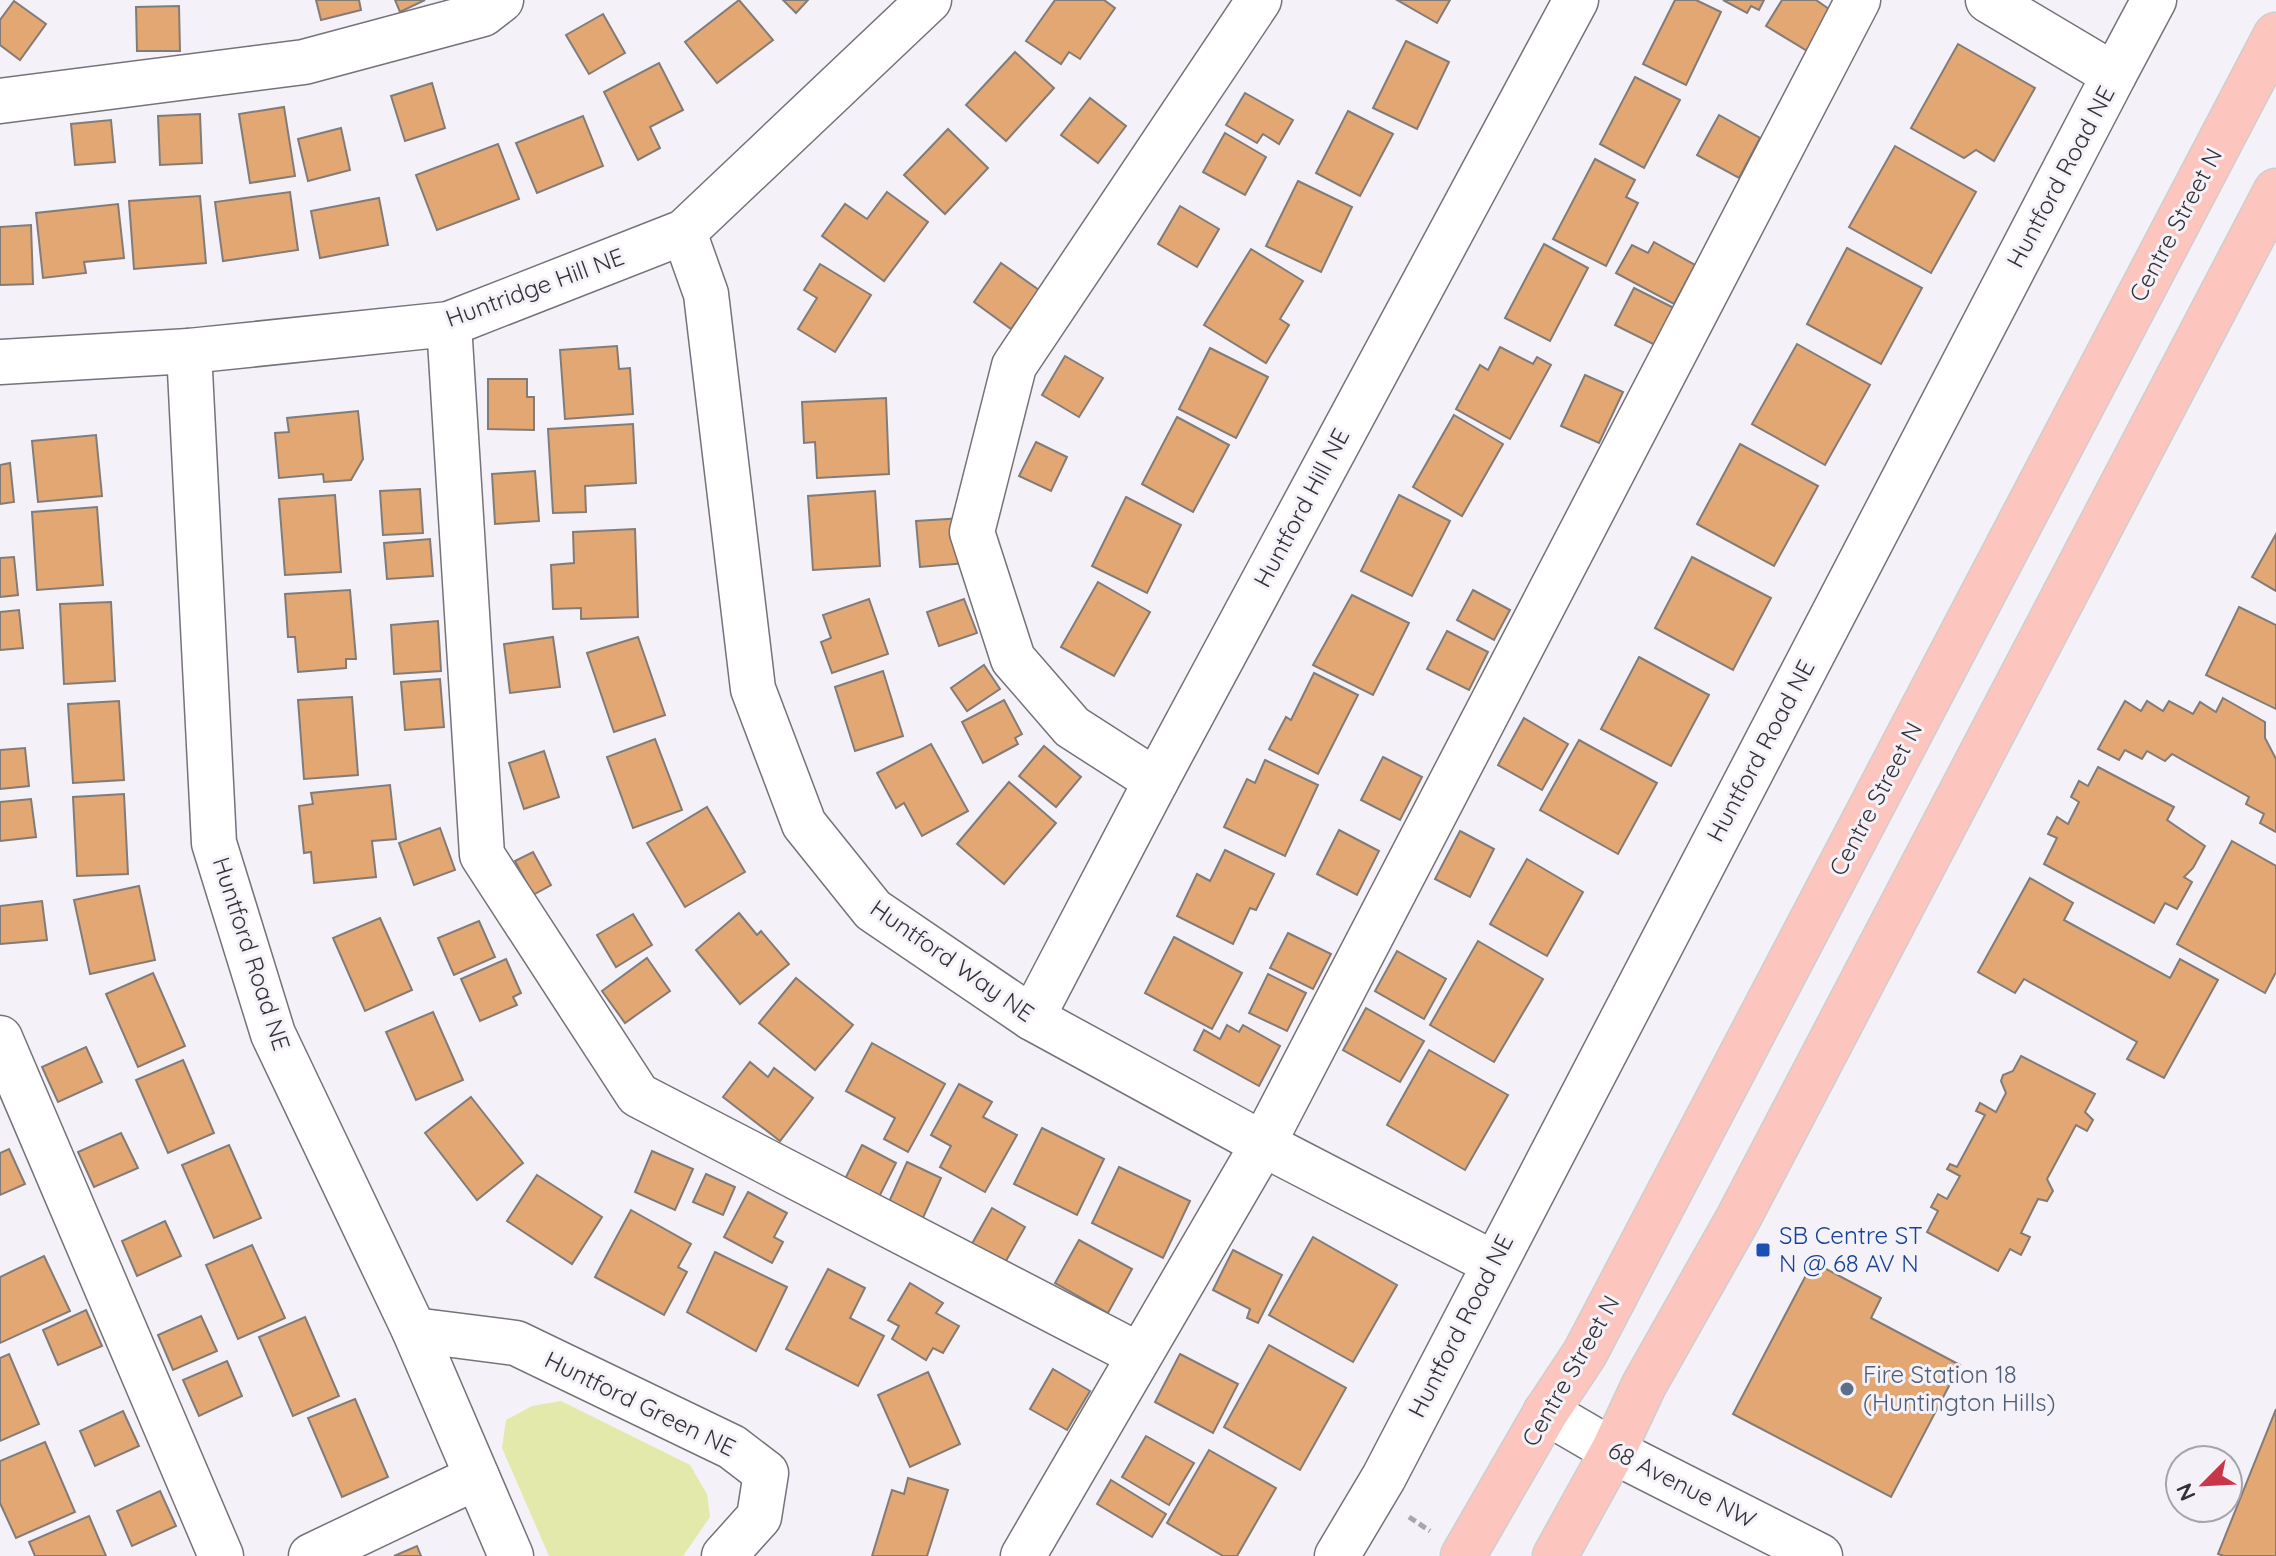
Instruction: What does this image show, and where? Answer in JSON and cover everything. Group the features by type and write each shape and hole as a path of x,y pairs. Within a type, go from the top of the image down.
{"main road":[{"name":"Centre Street N","path":"1463,1556 1546,1412 1585,1353 2276,35"},
{"path":"1555,1556 1613,1451 1644,1385 1739,1217 2276,191"}],"street":[{"path":"0,101 304,62 483,14 501,0"},
{"name":"Huntridge Hill NE","path":"0,362 189,351 449,324 684,232 929,0"},
{"path":"1156,781 1072,727 1013,659 972,532 1014,366 1259,0"},
{"name":"Huntford Hill NE","path":"1032,1018 1576,0"},
{"path":"1023,1556 1263,1144 1858,0"},
{"name":"Huntford Road NE","path":"1337,1556 1384,1477 2114,75 1988,0"},
{"path":"2114,75 2154,0"},
{"name":"Huntford Way NE","path":"684,232 706,294 753,689 804,824 873,910 1032,1018 1263,1144 1493,1263"},
{"path":"449,324 482,855 638,1095 1139,1355"},
{"name":"Huntford Road NE","path":"189,351 214,843 273,1034 414,1330 511,1556"},
{"path":"0,1038 221,1556"},
{"name":"Huntford Green NE","path":"414,1330 516,1343 732,1447 766,1473 759,1517 724,1556"},
{"name":"68 Avenue NW","path":"1546,1412 1613,1451 1820,1556"},
{"path":"311,1556 477,1477"}],"green space":[{"path":"561,1401 690,1465 707,1494 710,1517 683,1556 549,1556 502,1448 506,1420 532,1406"}],"building":[{"path":"316,0 359,0 361,10 321,20"},
{"path":"395,0 425,0 400,12"},
{"path":"739,0 773,40 717,83 685,42"},
{"path":"783,0 808,0 796,13"},
{"path":"1055,0 1104,0 1115,8 1080,59 1069,52 1061,64 1026,41"},
{"path":"1397,0 1450,0 1437,23"},
{"path":"1675,0 1696,0 1721,12 1686,85 1643,64"},
{"path":"1723,0 1764,0 1759,10 1751,6 1747,13"},
{"path":"1782,0 1816,0 1829,9 1809,52 1766,26"},
{"path":"14,1 46,24 20,60 0,45 0,20"},
{"path":"179,6 180,51 137,51 136,7"},
{"path":"603,14 625,53 589,74 566,35"},
{"path":"1406,41 1449,62 1417,129 1373,108"},
{"path":"1958,44 2035,88 1994,161 1976,150 1964,158 1911,128"},
{"path":"1015,52 1054,88 1006,141 966,105"},
{"path":"659,63 683,110 650,127 660,148 638,160 604,92"},
{"path":"1635,77 1680,100 1644,168 1600,144"},
{"path":"432,83 445,128 405,141 391,96"},
{"path":"1245,93 1293,120 1279,144 1263,134 1257,143 1226,125"},
{"path":"1090,98 1126,126 1098,163 1061,135"},
{"path":"284,107 295,176 250,183 239,114"},
{"path":"1348,111 1393,134 1360,196 1316,173"},
{"path":"200,114 202,163 160,165 158,116"},
{"path":"1719,115 1760,138 1739,178 1697,155"},
{"path":"583,116 603,166 537,193 516,143"},
{"path":"111,120 115,162 75,165 71,124"},
{"path":"341,128 350,170 308,181 298,139"},
{"path":"948,129 988,168 945,214 904,175"},
{"path":"1225,133 1266,157 1245,195 1203,172"},
{"path":"498,144 519,199 437,230 416,175"},
{"path":"1895,146 1976,192 1931,273 1849,227"},
{"path":"1595,159 1635,180 1626,197 1638,203 1606,266 1553,239"},
{"path":"1298,181 1352,207 1321,272 1266,246"},
{"path":"290,192 298,250 223,261 215,202"},
{"path":"887,192 928,222 884,281 822,236 845,204 867,219"},
{"path":"200,196 206,263 134,269 129,201"},
{"path":"379,198 388,245 320,258 311,211"},
{"path":"118,204 124,258 84,262 86,273 43,278 36,213"},
{"path":"1180,206 1219,229 1197,267 1158,244"},
{"path":"31,225 33,284 0,285 0,227"},
{"path":"1654,242 1695,265 1674,304 1616,273 1632,245 1648,253"},
{"path":"1544,244 1588,268 1550,341 1505,318"},
{"path":"1847,248 1922,288 1881,364 1807,324"},
{"path":"1251,249 1303,281 1280,319 1289,325 1266,363 1204,325"},
{"path":"1001,263 1039,290 1011,329 974,302"},
{"path":"820,264 871,295 835,352 798,329 817,298 804,290"},
{"path":"1634,288 1674,308 1655,345 1615,325"},
{"path":"1797,344 1870,385 1825,465 1752,424"},
{"path":"617,346 619,369 630,368 633,414 565,419 560,350"},
{"path":"1500,347 1533,364 1537,357 1551,365 1510,439 1456,409 1480,365 1488,370"},
{"path":"1210,348 1268,377 1236,438 1179,409"},
{"path":"1065,356 1103,378 1079,417 1042,395"},
{"path":"1585,375 1623,392 1599,443 1561,426"},
{"path":"488,379 527,379 527,397 534,397 534,430 488,429"},
{"path":"886,398 889,474 817,478 815,442 804,443 802,402"},
{"path":"358,411 363,459 351,480 324,482 323,474 279,478 275,433 289,432 287,418"},
{"path":"1454,415 1503,444 1462,516 1413,487"},
{"path":"1177,417 1229,445 1193,512 1142,484"},
{"path":"633,424 636,483 585,486 586,512 553,513 548,429"},
{"path":"96,435 102,496 38,502 32,441"},
{"path":"1036,442 1067,457 1051,491 1019,476"},
{"path":"1740,444 1818,486 1774,566 1697,524"},
{"path":"10,463 14,502 0,504 0,465"},
{"path":"535,471 539,521 495,524 492,474"},
{"path":"420,489 423,533 383,535 380,491"},
{"path":"875,491 880,566 813,570 808,496"},
{"path":"335,495 341,572 285,575 279,499"},
{"path":"1399,495 1450,521 1412,596 1361,571"},
{"path":"1126,497 1181,525 1147,593 1092,566"},
{"path":"97,507 103,585 37,590 32,512"},
{"path":"963,518 966,563 920,567 916,521"},
{"path":"635,529 638,617 581,619 581,608 553,609 551,565 574,563 573,532"},
{"path":"2276,534 2276,591 2252,577"},
{"path":"430,539 433,576 387,579 384,543"},
{"path":"14,557 18,595 0,597 0,558"},
{"path":"1692,557 1771,598 1733,670 1655,628"},
{"path":"1098,582 1150,612 1114,676 1061,647"},
{"path":"350,590 356,659 346,659 346,668 298,672 295,637 288,637 285,594"},
{"path":"1473,590 1510,610 1494,640 1457,620"},
{"path":"1352,595 1409,623 1373,695 1313,665"},
{"path":"869,599 888,654 832,673 821,642 831,638 823,615"},
{"path":"964,599 977,633 939,646 927,612"},
{"path":"111,602 115,681 64,684 60,604"},
{"path":"2239,607 2276,625 2276,709 2206,675"},
{"path":"19,610 23,648 0,650 0,612"},
{"path":"438,621 441,671 394,674 391,625"},
{"path":"1447,631 1488,652 1469,690 1427,669"},
{"path":"553,637 560,687 510,693 504,644"},
{"path":"638,637 665,715 614,732 587,653"},
{"path":"1639,657 1709,695 1671,766 1601,729"},
{"path":"984,665 1000,689 967,711 951,688"},
{"path":"883,671 903,736 855,751 835,687"},
{"path":"1314,673 1358,695 1318,774 1269,749 1286,717 1291,720"},
{"path":"440,679 444,727 405,730 401,682"},
{"path":"352,697 358,775 304,779 298,700"},
{"path":"2223,698 2265,722 2265,738 2276,759 2276,832 2260,823 2264,814 2246,804 2249,797 2172,754 2165,761 2147,751 2142,759 2125,750 2119,760 2098,749 2125,701 2141,711 2147,701 2163,711 2169,701 2193,714 2200,702 2216,712"},
{"path":"1004,700 1022,734 1015,738 1018,744 983,763 962,722"},
{"path":"119,701 124,780 73,783 68,704"},
{"path":"1524,718 1568,744 1542,790 1498,765"},
{"path":"655,739 682,810 633,828 607,757"},
{"path":"1579,740 1657,783 1618,854 1540,810"},
{"path":"931,744 968,811 922,836 904,803 896,808 877,773"},
{"path":"1044,746 1081,777 1056,807 1019,776"},
{"path":"25,748 29,786 0,789 0,750"},
{"path":"544,751 559,797 524,809 509,763"},
{"path":"1383,757 1422,777 1400,820 1361,800"},
{"path":"1265,760 1318,785 1285,856 1224,827 1247,779 1255,783"},
{"path":"2098,767 2174,807 2167,820 2205,846 2193,868 2184,877 2192,882 2177,909 2165,903 2154,923 2044,864 2057,838 2048,834 2057,817 2068,824 2079,802 2071,797 2079,781 2088,786"},
{"path":"1009,782 1056,823 1004,884 957,844"},
{"path":"390,785 396,839 372,841 376,877 314,883 311,852 304,853 299,806 313,804 311,793"},
{"path":"124,794 128,874 77,876 73,797"},
{"path":"31,799 36,837 0,841 0,802"},
{"path":"707,807 745,872 685,907 647,843"},
{"path":"440,828 455,870 414,885 399,843"},
{"path":"1339,830 1379,851 1357,895 1317,874"},
{"path":"1460,831 1494,849 1470,897 1435,879"},
{"path":"2232,841 2276,866 2276,972 2265,993 2177,944"},
{"path":"1225,850 1274,874 1256,910 1250,908 1233,944 1177,916 1197,874 1210,881"},
{"path":"533,852 551,885 533,895 515,861"},
{"path":"1527,859 1583,892 1547,956 1490,924"},
{"path":"2030,878 2073,903 2064,920 2170,978 2180,959 2218,980 2164,1078 2127,1059 2137,1042 2024,979 2015,993 1978,972"},
{"path":"139,886 155,960 90,974 74,900"},
{"path":"42,901 47,940 0,944 0,906"},
{"path":"739,913 757,935 761,931 789,964 740,1004 696,950"},
{"path":"633,914 652,945 616,967 597,935"},
{"path":"380,918 412,990 365,1011 333,938"},
{"path":"479,921 495,957 454,975 438,938"},
{"path":"1288,933 1331,954 1313,989 1270,968"},
{"path":"1174,937 1242,973 1212,1029 1145,993"},
{"path":"1478,941 1543,979 1494,1062 1430,1025"},
{"path":"1397,951 1446,979 1424,1019 1375,991"},
{"path":"647,958 670,991 625,1023 602,991"},
{"path":"506,959 521,993 513,997 517,1005 480,1021 461,979"},
{"path":"153,973 185,1046 138,1067 106,994"},
{"path":"1268,974 1306,993 1287,1031 1249,1013"},
{"path":"796,978 853,1025 815,1070 759,1023"},
{"path":"1366,1008 1424,1041 1400,1082 1343,1050"},
{"path":"433,1012 463,1080 416,1100 386,1032"},
{"path":"1227,1025 1239,1032 1243,1025 1280,1046 1259,1086 1194,1050 1204,1030 1220,1039"},
{"path":"872,1043 945,1084 908,1152 884,1139 895,1118 846,1091"},
{"path":"86,1047 102,1082 58,1102 42,1067"},
{"path":"1429,1050 1508,1095 1465,1170 1387,1125"},
{"path":"2021,1056 2095,1094 2085,1112 2093,1120 2087,1131 2076,1125 2047,1179 2053,1191 2047,1201 2038,1199 2021,1233 2030,1237 2021,1255 2010,1249 1998,1271 1927,1232 1938,1211 1931,1207 1938,1194 1947,1199 1960,1176 1947,1169 1950,1164 1957,1167 1985,1115 1976,1111 1980,1103 1996,1112 2006,1093 2001,1081 2003,1075 2013,1071"},
{"path":"183,1060 214,1133 168,1153 136,1080"},
{"path":"750,1062 768,1077 774,1068 813,1098 780,1141 723,1097"},
{"path":"959,1084 992,1102 983,1117 1017,1135 985,1192 940,1167 951,1146 931,1135"},
{"path":"471,1097 523,1163 477,1200 425,1133"},
{"path":"1042,1128 1104,1159 1077,1215 1014,1184"},
{"path":"121,1133 138,1168 94,1187 78,1152"},
{"path":"229,1145 261,1218 214,1238 182,1165"},
{"path":"862,1145 896,1163 878,1199 844,1181"},
{"path":"9,1149 25,1184 0,1195 0,1153"},
{"path":"652,1151 693,1169 675,1210 635,1192"},
{"path":"907,1162 941,1178 922,1220 888,1204"},
{"path":"1119,1167 1190,1201 1163,1258 1092,1223"},
{"path":"706,1174 735,1187 723,1215 693,1202"},
{"path":"537,1175 602,1217 572,1264 507,1221"},
{"path":"748,1192 787,1213 774,1237 783,1242 772,1263 724,1237"},
{"path":"992,1208 1025,1227 1002,1268 969,1249"},
{"path":"631,1210 691,1244 678,1267 687,1272 664,1315 595,1277"},
{"path":"165,1221 181,1256 137,1276 122,1241"},
{"path":"1313,1237 1397,1285 1353,1362 1269,1315"},
{"path":"1079,1240 1132,1269 1108,1313 1055,1283"},
{"path":"252,1245 285,1318 238,1339 206,1265"},
{"path":"1233,1250 1282,1275 1258,1323 1247,1318 1250,1309 1213,1290"},
{"path":"715,1252 787,1287 756,1351 687,1312"},
{"path":"44,1256 70,1311 0,1343 0,1277"},
{"name":"Fire Station 18 (Huntington Hills)","path":"1813,1262 1881,1298 1871,1318 1960,1365 1891,1497 1733,1414"},
{"path":"828,1269 865,1288 850,1318 884,1336 858,1386 786,1349"},
{"path":"910,1283 943,1303 936,1313 959,1326 943,1353 933,1348 926,1360 892,1339 899,1326 888,1320"},
{"path":"86,1310 102,1346 58,1365 43,1330"},
{"path":"201,1316 217,1351 173,1370 158,1335"},
{"path":"305,1317 339,1396 293,1416 259,1337"},
{"path":"1269,1345 1346,1388 1300,1470 1224,1427"},
{"path":"9,1354 39,1424 0,1441 0,1358"},
{"path":"1180,1354 1238,1384 1213,1433 1155,1402"},
{"path":"227,1361 242,1396 199,1416 183,1380"},
{"path":"1053,1369 1090,1391 1067,1430 1030,1409"},
{"path":"928,1372 960,1444 910,1467 878,1395"},
{"path":"355,1399 388,1477 342,1497 308,1418"},
{"path":"2276,1409 2276,1556 2218,1554 2230,1524 2244,1524 2244,1489"},
{"path":"123,1411 139,1446 95,1466 80,1431"},
{"path":"1146,1436 1194,1463 1169,1505 1122,1477"},
{"path":"45,1442 75,1512 16,1538 0,1503 0,1461"},
{"path":"1209,1450 1276,1488 1237,1556 1223,1556 1167,1523"},
{"path":"908,1478 948,1490 927,1556 872,1556 892,1490 904,1494"},
{"path":"1111,1480 1166,1514 1152,1537 1097,1504"},
{"path":"160,1491 176,1526 132,1546 117,1511"},
{"path":"89,1516 106,1556 35,1556 29,1542"},
{"path":"417,1546 421,1556 394,1556"}],"place":[{"name":"SB Centre ST N @ 68 AV N","path":"1763,1250"},
{"name":"Fire Station 18 (Huntington Hills)","path":"1847,1389"}]}
